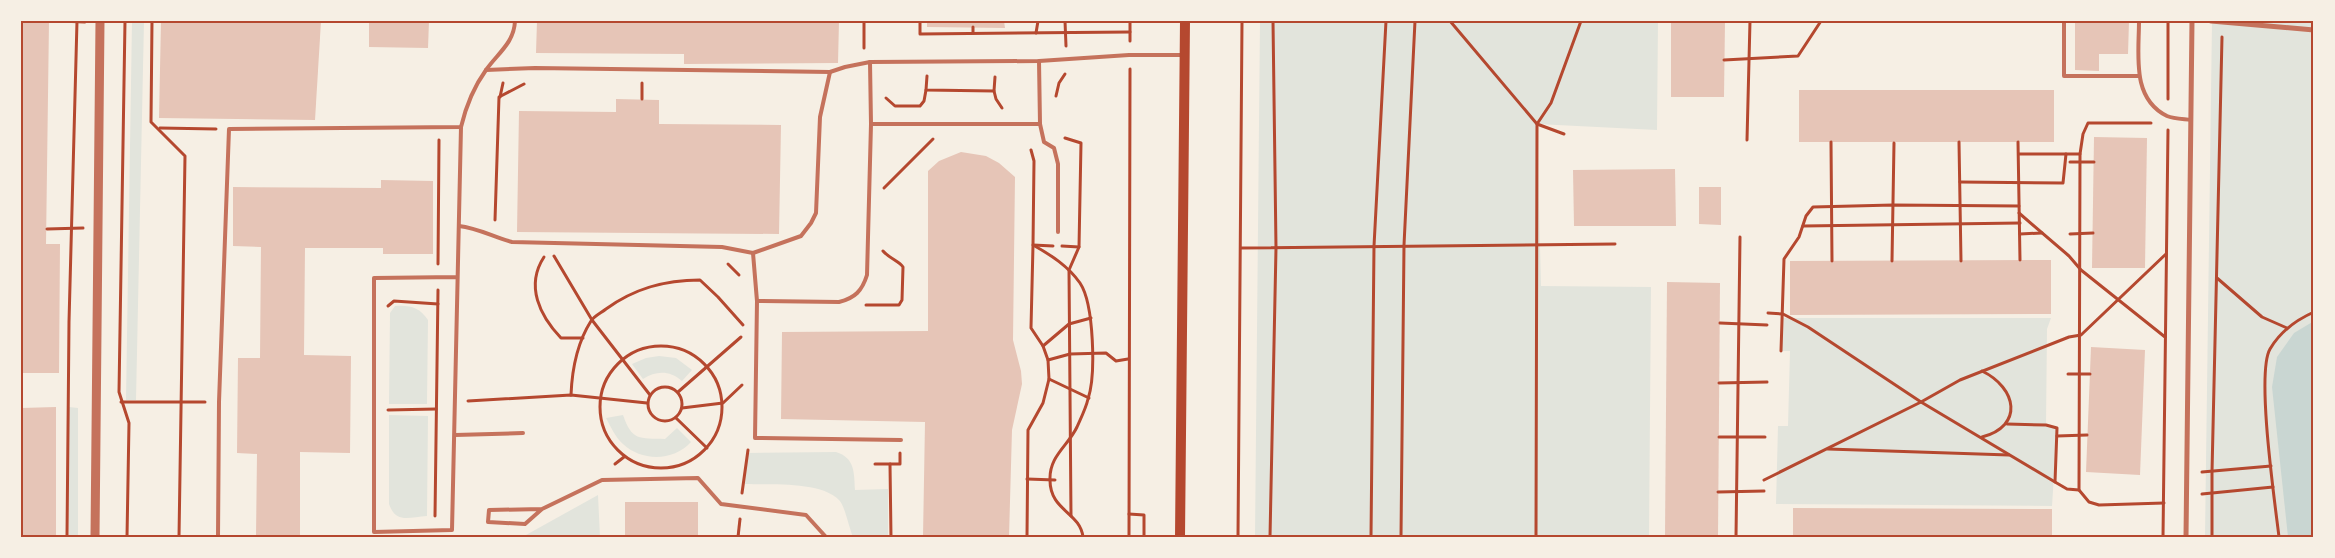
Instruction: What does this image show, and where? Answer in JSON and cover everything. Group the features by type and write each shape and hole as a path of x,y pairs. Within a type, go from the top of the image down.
{"main road":[{"path":"1180,537 1186,21"}],"street":[{"path":"2186,537 2192,21"},
{"path":"2211,21 2314,30"},
{"path":"95,537 100,22"}],"lane":[{"path":"452,537 461,127 467,102 486,70 515,35 515,21"},
{"path":"2064,21 2064,76 2138,76"},
{"path":"2139,21 2138,76 2146,99 2168,116 2191,120"},
{"path":"486,70 535,68 830,72 870,62 1039,62 1129,55 1185,55"},
{"path":"756,301 839,302 851,299 864,284 867,276 871,124 870,62"},
{"path":"1039,62 1040,124 1044,142 1054,148 1058,164 1058,232"},
{"path":"459,226 474,227 494,238 512,242 722,247 753,253 801,236 816,212 820,117 830,72"},
{"path":"871,124 1040,124"},
{"path":"218,537 219,402 230,129 439,129 461,127"},
{"path":"753,253 756,301 755,438 901,440"},
{"path":"452,530 374,532 374,278 457,278"},
{"path":"455,435 523,434"},
{"path":"542,509 489,510 488,522 525,524 542,509 602,480 698,478 721,504 764,508 806,515 826,537"}],"path":[{"path":"60,21 100,22"},
{"path":"125,21 119,392 128,424 127,537"},
{"path":"152,21 151,122 185,156 179,537"},
{"path":"920,21 920,34 1130,32"},
{"path":"1036,33 1038,21"},
{"path":"1065,21 1067,60"},
{"path":"1129,537 1130,21"},
{"path":"1238,537 1242,21"},
{"path":"1270,537 1276,248 1273,21"},
{"path":"1371,537 1374,246 1386,21"},
{"path":"1401,537 1404,245 1415,21"},
{"path":"1450,21 1537,124 1564,134"},
{"path":"1536,537 1537,124 1550,103 1581,21"},
{"path":"1747,140 1750,21"},
{"path":"1724,60 1798,56 1820,21"},
{"path":"2163,537 2168,21"},
{"path":"67,537 76,22"},
{"path":"2212,537 2222,22"},
{"path":"973,27 973,33"},
{"path":"1055,98 1059,84 1068,70"},
{"path":"884,92 887,100 895,106 920,106 924,100 927,76"},
{"path":"995,77 994,91 996,99 1001,108 1010,110"},
{"path":"494,238 499,97 529,81"},
{"path":"642,82 642,99"},
{"path":"926,90 994,91"},
{"path":"2141,123 2088,123 2083,134 2080,154 2081,374 2079,490 2090,502 2100,505 2164,503"},
{"path":"159,128 230,129"},
{"path":"435,531 439,129"},
{"path":"928,133 933,139"},
{"path":"882,181 882,190 933,139 941,137"},
{"path":"1061,137 1081,144 1079,247 1069,270 1071,516"},
{"path":"1027,537 1028,430 1044,403 1049,379 1048,360 1043,346 1032,328 1034,161 1028,142"},
{"path":"1831,142 1832,261"},
{"path":"1892,261 1894,142"},
{"path":"1959,142 1961,261"},
{"path":"2018,142 2020,260"},
{"path":"2019,154 2080,154"},
{"path":"1960,182 2063,183 2066,154"},
{"path":"2070,162 2094,162"},
{"path":"1781,351 1784,259 1799,237 1806,216 1813,207 1893,205 2019,206"},
{"path":"2019,213 2070,256 2080,270 2165,338"},
{"path":"1803,226 2020,223"},
{"path":"47,229 98,228"},
{"path":"2020,234 2042,233"},
{"path":"2070,234 2093,233"},
{"path":"1736,537 1740,237"},
{"path":"861,305 899,305 902,300 902,267 900,263 890,259 882,250 882,242"},
{"path":"1241,248 1615,244"},
{"path":"1033,245 1079,247"},
{"path":"1033,245 1061,262 1081,284 1091,318 1093,353 1089,398 1076,430 1059,450 1051,468 1050,480 1051,495 1060,507 1077,522 1083,537"},
{"path":"549,249 592,320 650,395"},
{"path":"1764,480 1921,402 1960,380 2081,335 2166,254"},
{"path":"545,255 538,267 535,284 539,307 548,323 561,338 583,338"},
{"path":"2216,277 2262,317 2287,328"},
{"path":"571,395 572,368 592,320 618,301 644,287 669,282 700,280 748,331 678,392"},
{"path":"386,308 394,301 438,304"},
{"path":"2279,537 2264,381 2269,350 2287,328 2314,312"},
{"path":"1768,313 1782,314 1808,327 1921,402 2009,455 2067,489 2079,490"},
{"path":"1043,346 1070,324 1091,318"},
{"path":"1720,323 1767,325"},
{"path":"657,346 676,347 693,354 708,366 718,383 723,403 721,423 713,441 700,456 682,466 662,469 642,466 624,457 610,442 602,424 601,400 603,388 610,372 622,360 638,350 657,346"},
{"path":"1048,360 1070,354 1106,352 1116,361 1128,359"},
{"path":"1981,438 1995,434 2007,424 2011,410 2010,394 1994,377 1982,372"},
{"path":"2068,374 2090,374"},
{"path":"682,408 723,403 749,378"},
{"path":"1049,379 1089,398"},
{"path":"1719,383 1767,382"},
{"path":"662,386 673,388 678,392 681,397 682,408 676,418 665,422 650,414 647,403 650,395 662,386"},
{"path":"374,410 437,409 455,401 571,395 601,400 647,403"},
{"path":"121,402 219,402"},
{"path":"676,418 707,448"},
{"path":"2007,424 2046,425 2057,428 2055,482"},
{"path":"2057,436 2087,435"},
{"path":"1719,437 1765,437"},
{"path":"875,464 900,464 901,440"},
{"path":"1826,449 2009,455"},
{"path":"890,464 891,537"},
{"path":"2212,472 2271,466"},
{"path":"1028,479 1055,480"},
{"path":"2212,494 2274,487"},
{"path":"1718,492 1764,491"},
{"path":"1129,514 1144,515 1144,537"}],"shaded area":[{"path":"132,21 144,21 136,400 126,400"},
{"path":"1260,21 1658,21 1657,130 1537,124 1541,286 1651,287 1649,537 1255,537"},
{"path":"2212,21 2314,21 2314,537 2205,537"},
{"path":"395,306 414,308 421,312 428,320 427,404 389,404 390,313"},
{"path":"1782,318 2051,318 2047,329 2046,425 2057,428 2052,506 1776,504 1778,426 1788,426 1790,351 1781,351"},
{"path":"2314,321 2314,537 2288,537 2272,387 2277,357 2294,333"},
{"path":"659,356 676,358 692,370 682,381 667,373 653,374 643,379 632,364 646,358"},
{"path":"69,407 78,408 78,537 69,537"},
{"path":"389,415 428,416 427,516 399,517 389,504"},
{"path":"623,415 633,434 643,438 665,439 677,428 691,442 676,453 667,456 658,457 639,454 620,441 606,418"},
{"path":"836,452 847,458 852,466 855,490 888,489 888,537 853,537 841,503 831,494 795,485 745,484 746,453"},
{"path":"598,495 600,537 486,537 526,535"}],"building":[{"path":"21,21 49,21 46,244 60,244 59,373 21,373"},
{"path":"161,21 321,21 315,120 159,118"},
{"path":"369,21 429,21 428,48 369,47"},
{"path":"537,21 839,21 838,63 684,64 684,54 536,53"},
{"path":"927,21 1004,21 1005,28 927,27"},
{"path":"1671,21 1725,21 1724,97 1671,97"},
{"path":"2075,21 2129,21 2128,54 2099,54 2099,71 2075,70"},
{"path":"1799,90 2054,90 2054,142 1799,142"},
{"path":"616,99 659,100 659,124 781,125 779,234 517,232 519,111 616,112"},
{"path":"2094,137 2147,138 2145,268 2092,268"},
{"path":"961,152 986,156 999,163 1015,177 1013,340 1021,371 1022,384 1012,430 1009,537 923,537 925,422 781,419 782,332 928,331 928,171 939,161"},
{"path":"1675,169 1676,226 1574,226 1573,170"},
{"path":"381,180 433,181 433,254 383,254 383,248 305,248 304,355 351,356 350,453 300,452 300,537 256,537 257,454 237,453 238,358 260,358 261,247 233,246 233,187 381,188"},
{"path":"1699,187 1721,187 1721,225 1699,224"},
{"path":"2051,260 2051,314 1790,315 1790,261"},
{"path":"1667,282 1720,283 1718,537 1665,537"},
{"path":"2091,347 2145,350 2140,475 2086,472"},
{"path":"56,407 56,537 21,537 21,408"},
{"path":"625,502 698,502 698,537 625,537"},
{"path":"1793,508 2052,509 2052,537 1793,537"}]}
